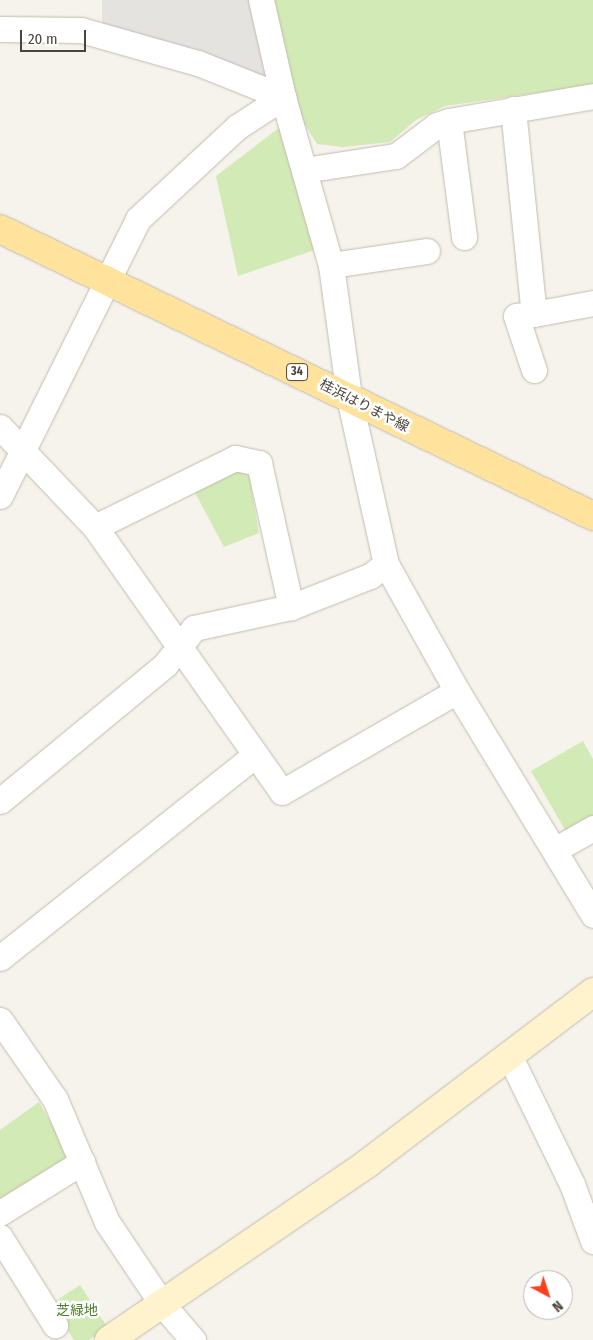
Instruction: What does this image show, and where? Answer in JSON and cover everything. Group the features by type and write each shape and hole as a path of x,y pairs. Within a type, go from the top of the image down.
{"main road":[{"name":"桂浜はりまや線","path":"0,229 106,282 348,397 442,446 593,516"}],"street":[{"path":"261,0 282,97 331,265 348,397 386,564 457,691 556,849 593,915"},
{"path":"0,29 81,30 198,63 282,97"},
{"path":"304,170 396,156 437,125 449,120 593,96"},
{"path":"0,496 138,219 162,193 237,127 282,97"},
{"path":"513,109 534,314"},
{"path":"449,120 464,237"},
{"path":"331,265 427,251"},
{"path":"534,370 516,316 593,303"},
{"path":"0,427 23,448 95,527 282,792 457,691"},
{"path":"95,527 235,458 260,463 291,607"},
{"path":"0,801 164,665 194,628 291,607 370,576 386,564"},
{"path":"0,958 255,755"},
{"path":"556,849 593,828"},
{"path":"109,1340 368,1163 510,1057 593,992"},
{"path":"0,1020 55,1099 107,1222 162,1304 193,1340"},
{"path":"510,1057 572,1184 593,1241"},
{"path":"0,1213 82,1162"},
{"path":"0,1237 55,1326"}],"green space":[{"path":"272,0 593,0 593,85 445,106 416,120 390,142 343,147 317,144 302,120 273,17"},
{"path":"284,124 315,250 238,276 216,176"},
{"path":"234,467 249,474 259,533 224,547 193,489"},
{"path":"583,741 593,759 593,820 568,835 531,771"},
{"path":"39,1102 70,1156 0,1202 0,1130"},
{"name":"芝緑地","path":"80,1285 108,1328 89,1340 74,1340 51,1304"}],"shaded area":[{"path":"102,0 249,0 269,83 102,29"}]}
